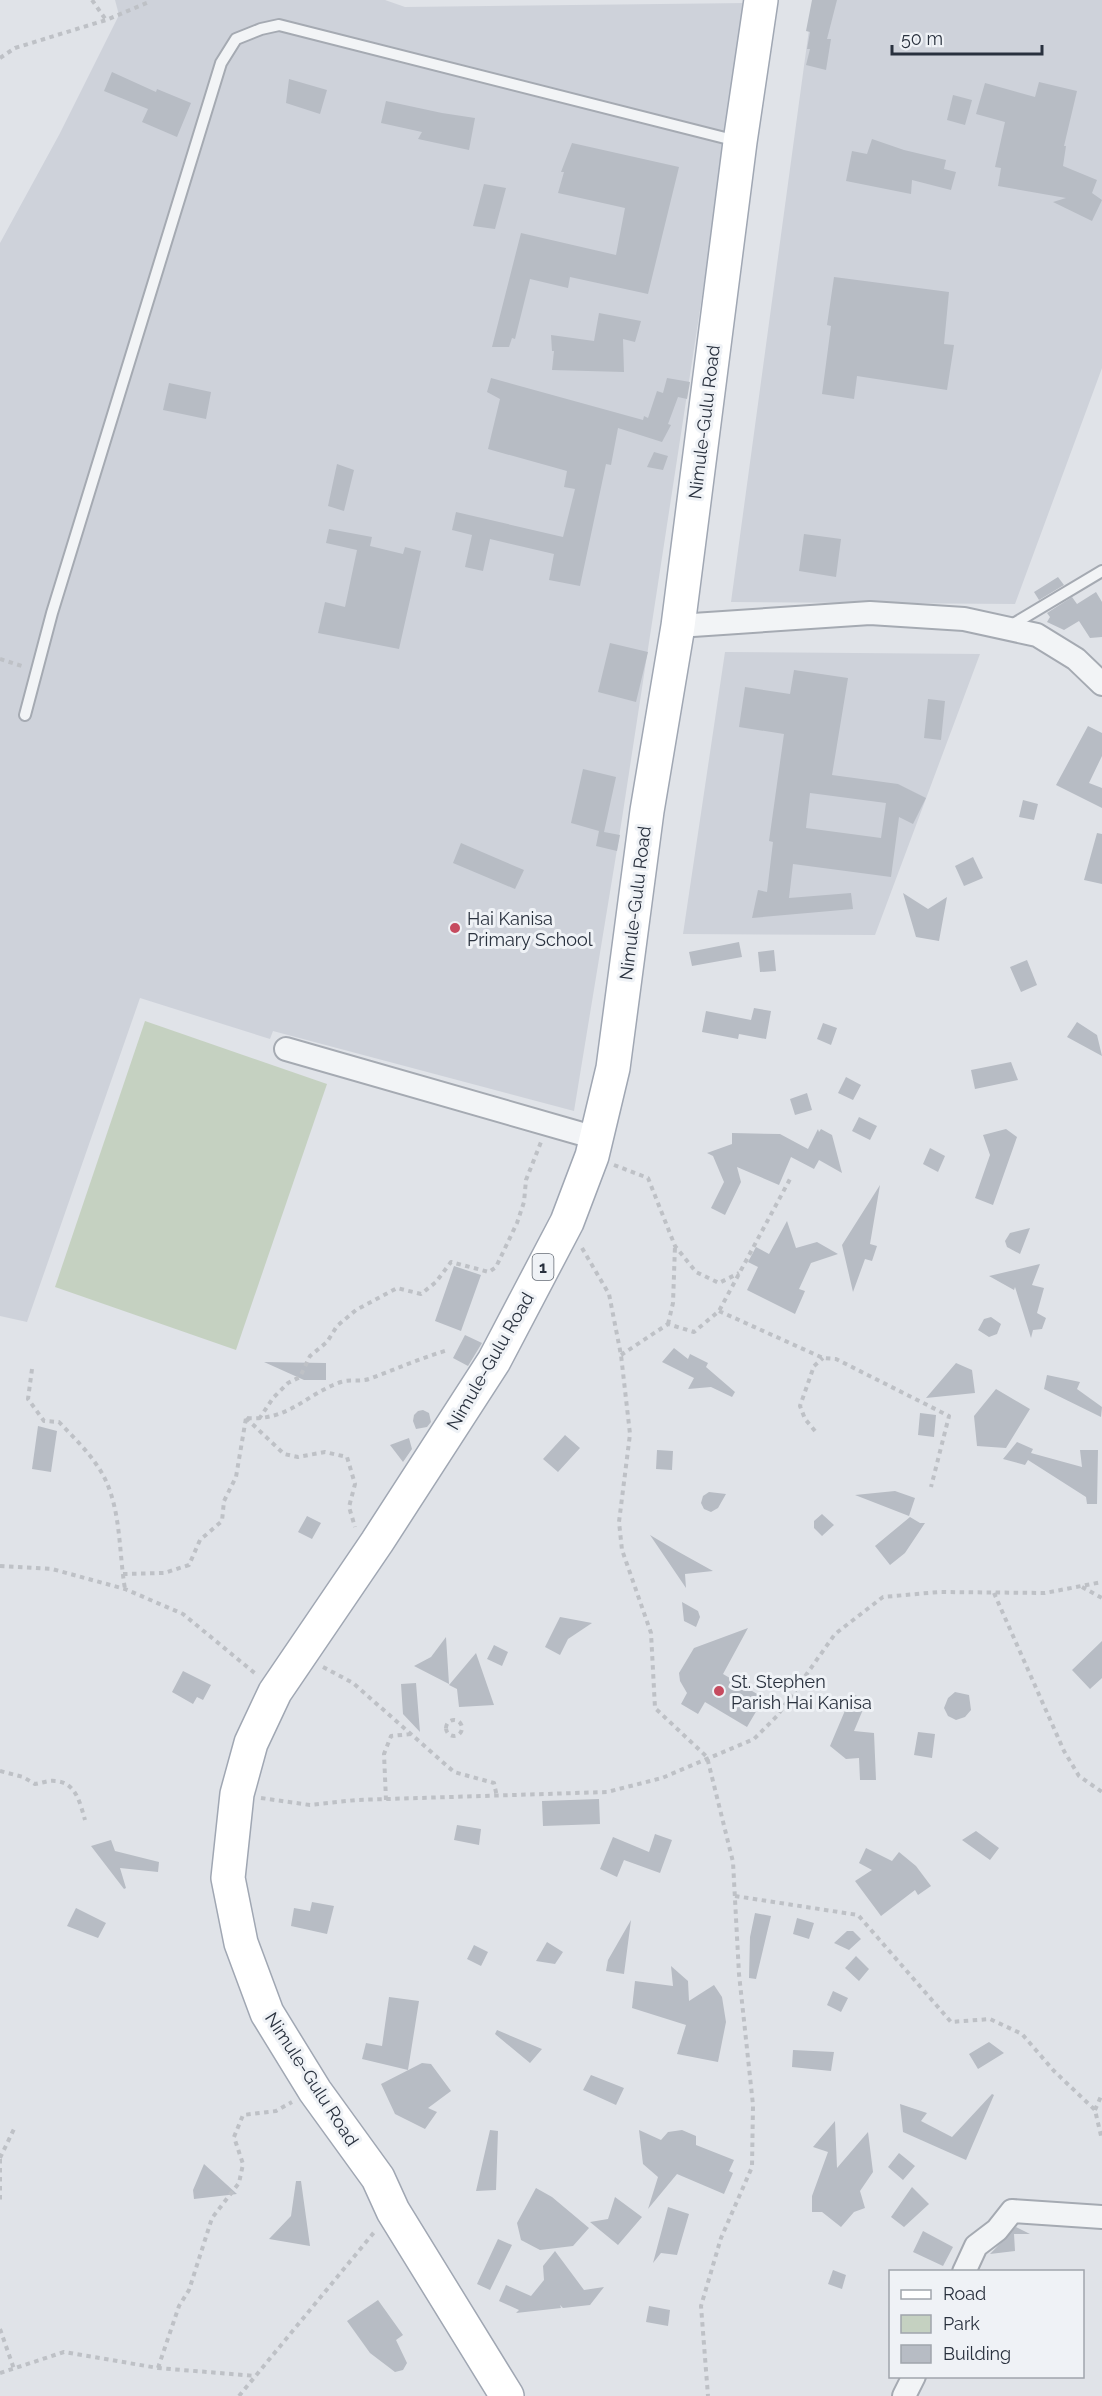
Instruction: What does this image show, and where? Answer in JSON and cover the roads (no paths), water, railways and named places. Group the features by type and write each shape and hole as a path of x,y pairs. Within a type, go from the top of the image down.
{"main road":[{"name":"Nimule-Gulu Road","path":"507,2396 393,2211 378,2178 315,2091 267,2013 241,1943 228,1878 237,1794 251,1743 275,1692 377,1542 494,1361 567,1222 594,1147 613,1068 647,811 678,626 740,141 761,0"}],"street":[{"path":"678,626 870,613 964,619 1037,635 1076,659 1102,684"},
{"path":"286,1049 594,1147"},
{"path":"964,2270 976,2246 997,2230 1012,2211 1102,2217"},
{"path":"904,2396 913,2378"}],"lane":[{"path":"26,715 51,613 221,63 236,39 279,25 740,141"},
{"path":"1006,628 1102,571"}],"place":[{"name":"Hai Kanisa Primary School","path":"455,928"},
{"name":"St. Stephen Parish Hai Kanisa","path":"719,1691"}]}
